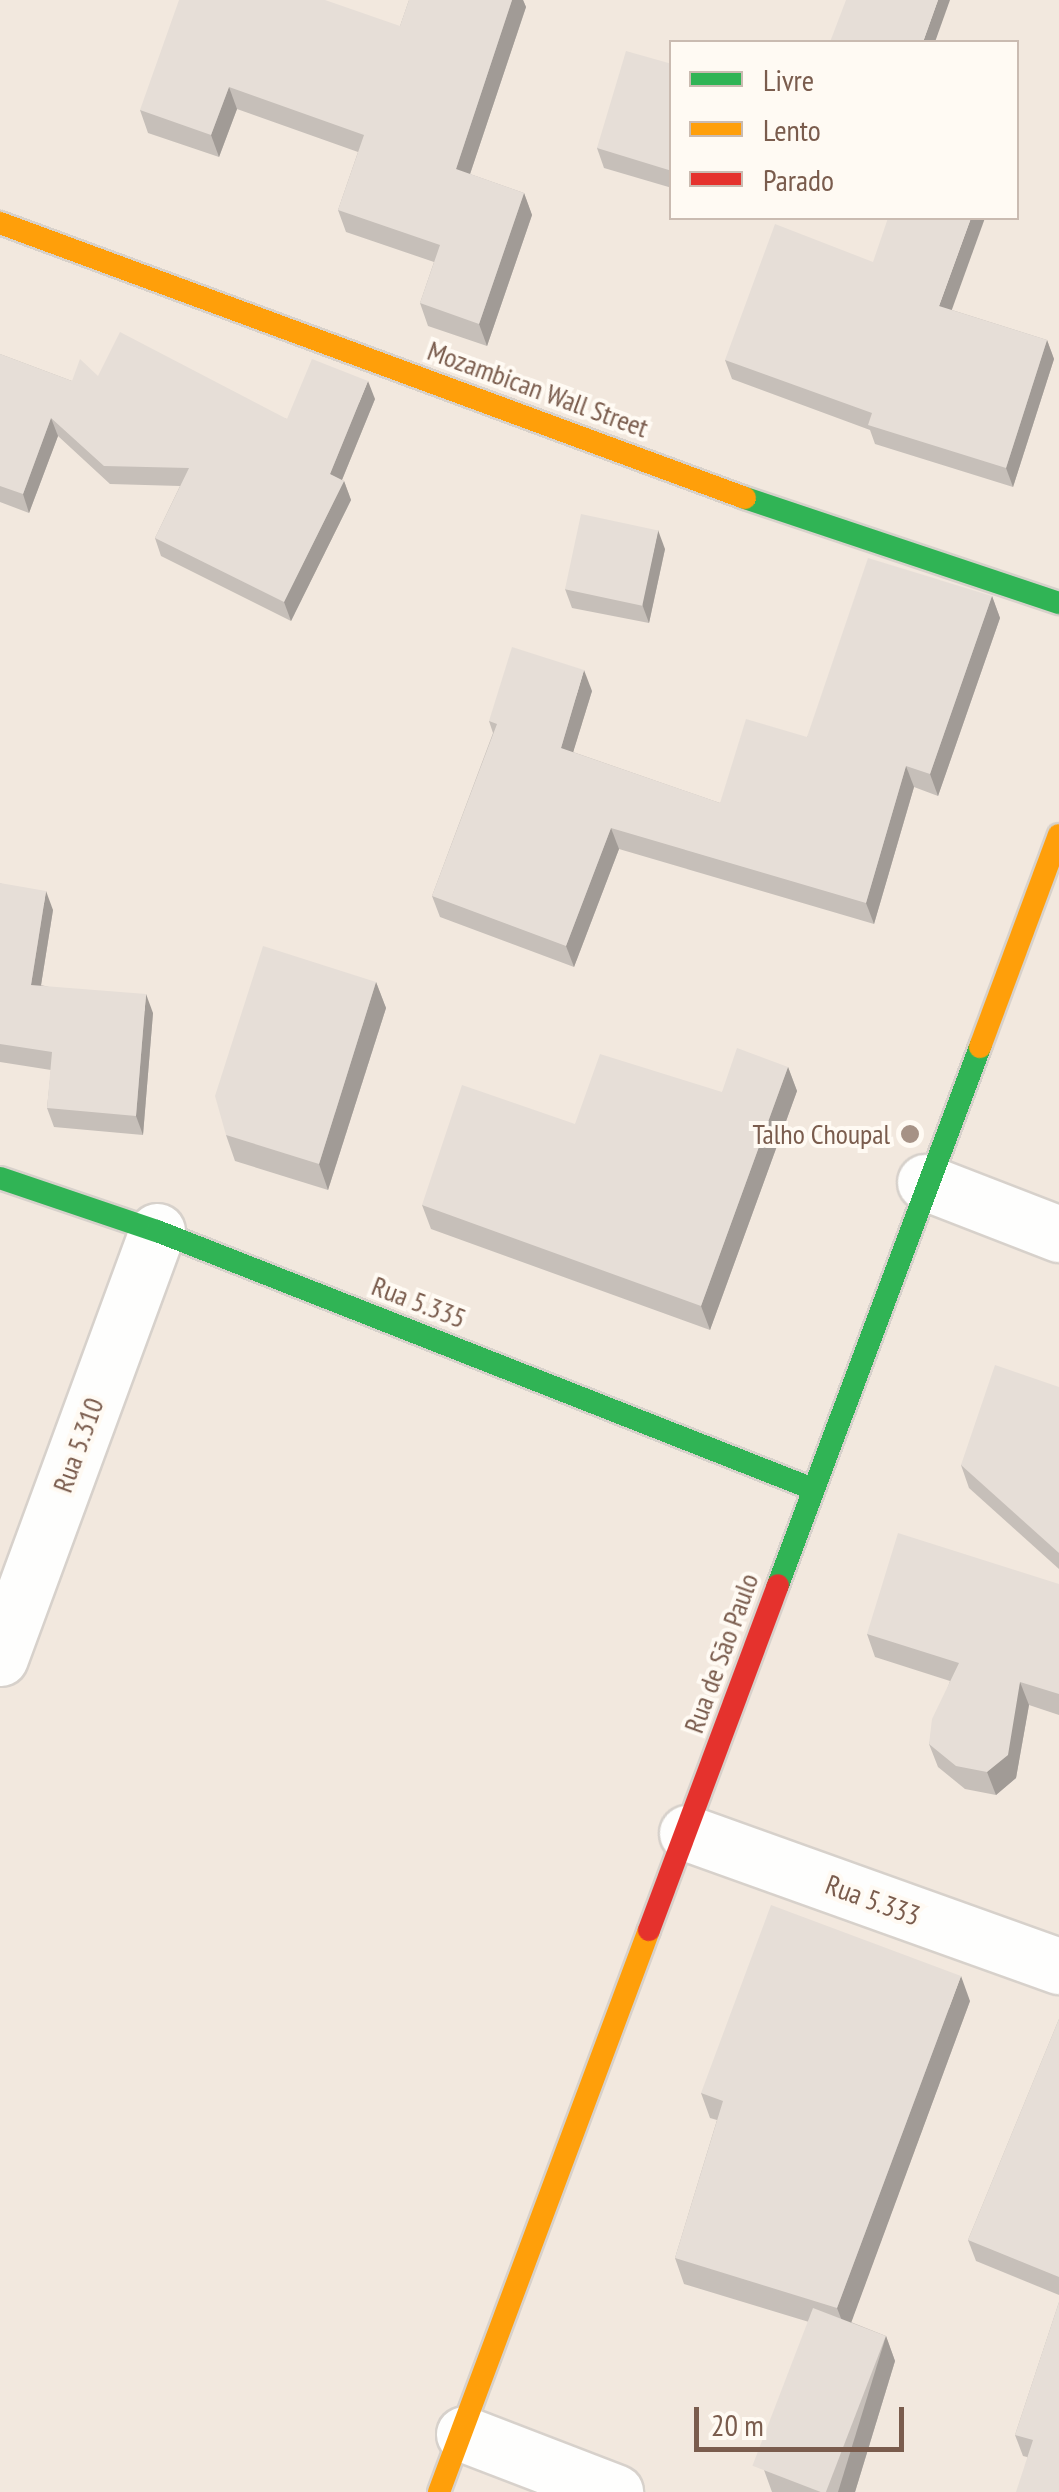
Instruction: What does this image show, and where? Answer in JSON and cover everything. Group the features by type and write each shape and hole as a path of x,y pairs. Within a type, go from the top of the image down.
{"street":[{"name":"Mozambican Wall Street","path":"0,222 878,547 1059,603"},
{"name":"Rua de São Paulo","path":"439,2492 687,1833 925,1182 1059,835"},
{"name":"Rua 5.335","path":"0,1178 157,1232 813,1488"},
{"path":"925,1182 1059,1234"},
{"name":"Rua 5.310","path":"0,1658 157,1232"},
{"name":"Rua 5.333","path":"687,1833 1059,1966"},
{"path":"464,2434 615,2492"}],"shaded area":[{"path":"0,0 1059,0 1059,2492 0,2492"}],"building":[{"path":"179,0 325,0 400,26 409,0 512,0 456,169 524,193 479,324 420,303 440,245 338,210 364,135 229,87 211,135 140,110"},
{"path":"846,0 938,0 924,40 831,40"},
{"path":"626,51 669,63 669,170 597,148"},
{"path":"887,220 970,220 939,306 1047,340 1006,468 868,425 872,413 725,360 775,224 873,262"},
{"path":"120,332 287,419 312,359 368,381 330,474 344,481 284,602 155,538 189,468 104,466 51,418 23,494 0,486 0,354 72,381 80,359 98,376"},
{"path":"581,514 658,530 642,606 565,589"},
{"path":"868,558 992,596 930,774 906,766 866,903 611,828 566,946 432,896 497,724 489,721 512,647 584,670 561,748 720,803 746,719 807,737"},
{"path":"0,883 46,891 31,985 146,994 136,1116 47,1108 52,1052 0,1044"},
{"path":"263,946 376,982 319,1164 226,1135 215,1096"},
{"path":"737,1048 788,1067 701,1306 422,1205 462,1085 575,1124 600,1054 722,1092"},
{"path":"995,1365 1059,1387 1059,1553 961,1465"},
{"path":"898,1533 1059,1584 1059,1694 1020,1682 1008,1755 987,1772 956,1766 929,1744 932,1719 959,1663 867,1634"},
{"path":"771,1905 961,1976 837,2308 675,2258 723,2101 701,2093"},
{"path":"1059,2019 1059,2277 968,2240"},
{"path":"1059,2302 1059,2492 1016,2492 1033,2440 1015,2435"},
{"path":"813,2308 886,2336 826,2492 752,2466"}],"traffic: fast":[{"path":"745,498 1059,603"},
{"path":"778,1585 980,1047"},
{"path":"0,1178 157,1231 813,1489"}],"traffic: slow":[{"path":"0,223 745,498"},
{"path":"980,1047 1059,835"},
{"path":"439,2492 649,1930"}],"traffic: jam":[{"path":"649,1930 778,1585"}],"place":[{"name":"Talho Choupal","path":"910,1134"}]}
